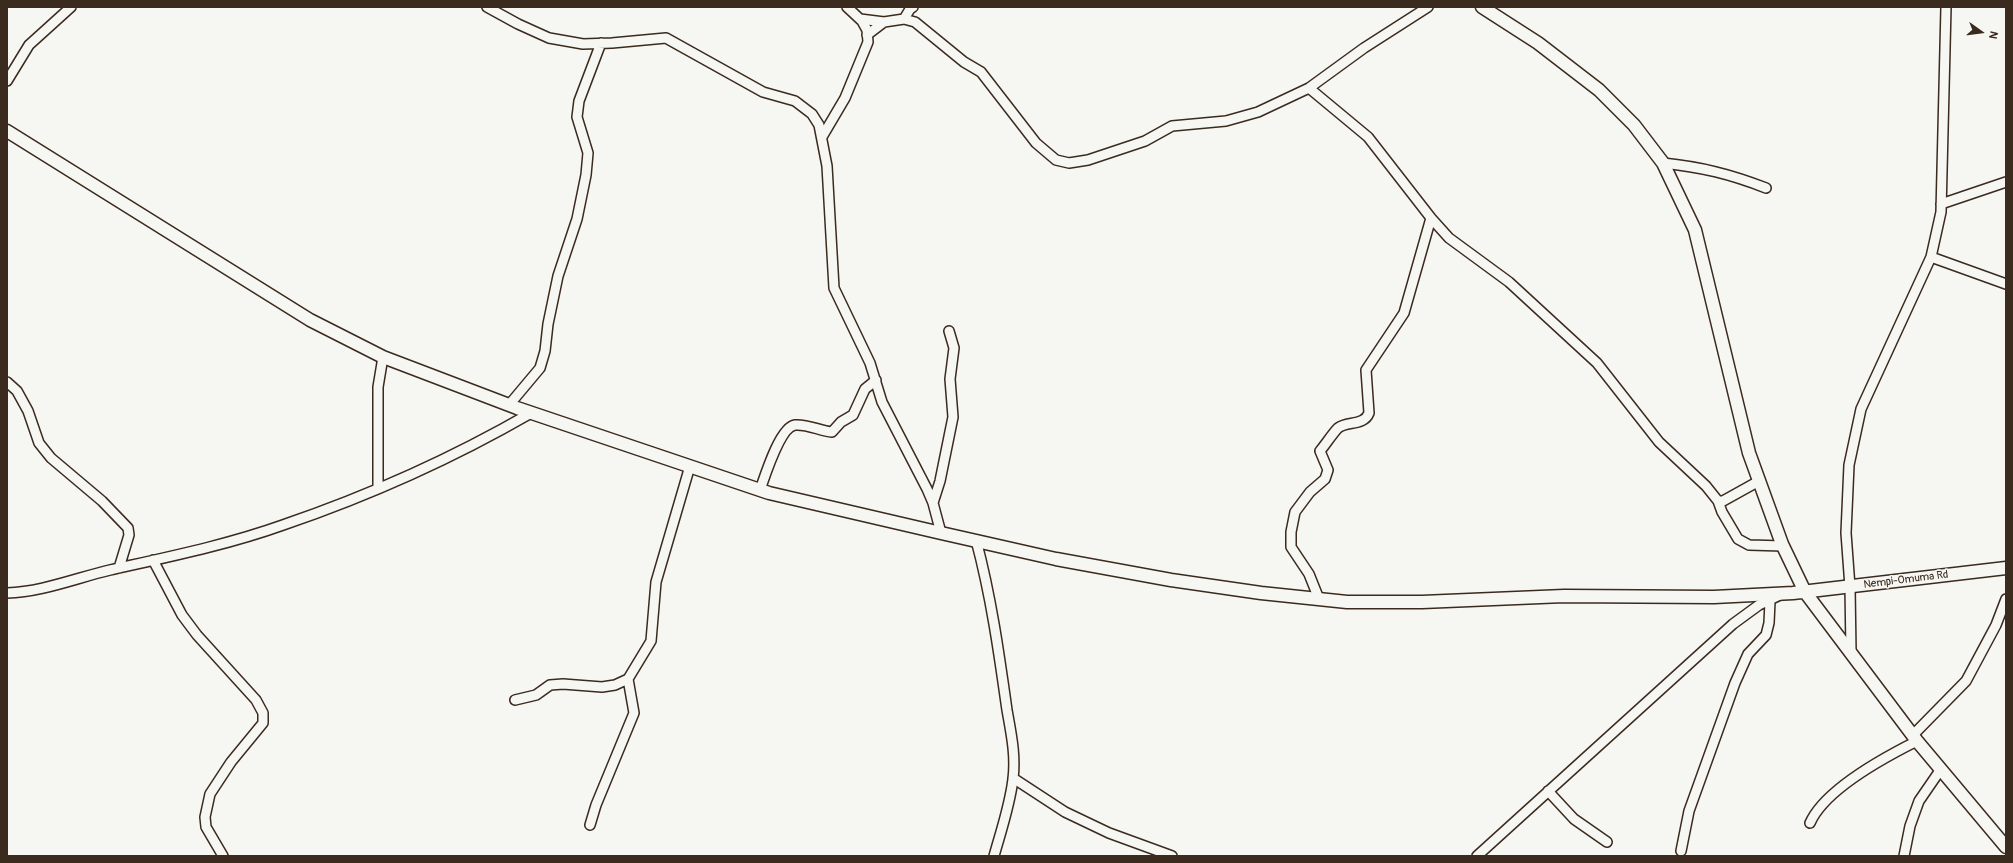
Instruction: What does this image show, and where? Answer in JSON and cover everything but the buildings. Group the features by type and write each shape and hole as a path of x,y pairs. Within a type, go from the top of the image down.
{"street":[{"path":"7,81 29,45 71,7"},
{"path":"487,7 518,24 549,38 583,44 666,38 763,92 795,101 812,114 819,125 827,166 834,288 848,315 876,380 882,402 934,504 941,533"},
{"path":"822,137 845,98 868,42 867,35 860,19 847,7"},
{"path":"904,19 913,7"},
{"path":"860,19 884,22 904,19 915,22 964,62 981,72 1036,144 1056,160 1069,163 1088,160 1145,140 1172,126 1226,121 1258,112 1308,88 1364,48 1428,7"},
{"path":"1482,7 1538,43 1600,90 1634,125 1663,163 1695,230 1748,446 1783,546 1805,592 1915,738 2006,847"},
{"path":"1851,652 1850,587 1846,532 1849,465 1861,408 1931,257 1941,204 1946,7"},
{"path":"867,35 884,22"},
{"path":"509,405 540,368 545,351 548,324 558,276 577,219 586,175 588,153 577,116 579,100 601,43"},
{"path":"1308,88 1368,137 1431,218 1449,238 1509,282 1597,363 1659,442 1706,486 1718,501 1722,512 1738,539 1748,545 1783,546"},
{"name":"Nempi-Omuma Rd","path":"7,131 310,320 383,357 531,413 760,490 856,515 976,540 1056,559 1171,580 1262,593 1347,602 1422,602 1564,596 1714,597 1782,594 2006,568"},
{"path":"1663,163 1692,166 1733,175 1766,188"},
{"path":"1941,204 2006,182"},
{"path":"1319,599 1309,574 1291,547 1291,532 1296,512 1310,492 1325,479 1328,470 1320,451 1338,428 1358,422 1367,417 1369,413 1366,370 1404,313 1431,218"},
{"path":"1931,257 2006,284"},
{"path":"934,504 953,417 950,379 954,348 949,331"},
{"path":"378,488 378,387 383,357"},
{"path":"760,490 772,457 786,430 795,425 832,432 841,422 853,415 865,389 876,380"},
{"path":"7,382 17,392 28,411 39,443 51,458 102,501 128,528 129,535 119,568"},
{"path":"7,593 25,592 282,526 378,488 483,440 531,413"},
{"path":"590,825 596,805 634,712 628,679 651,641 656,582 690,466"},
{"path":"1718,501 1723,501 1759,481"},
{"path":"976,540 984,568 1002,662 1014,751 1013,778 994,856"},
{"path":"153,560 182,614 197,635 256,700 263,713 263,723 231,762 210,794 205,817 206,827 223,856"},
{"path":"1477,856 1548,790 1733,624 1759,605 1782,594"},
{"path":"1810,823 1819,808 1832,795 1862,772 1915,738 1966,681 1996,625 2006,599"},
{"path":"1681,851 1689,811 1735,683 1748,654 1766,635 1769,623 1770,601"},
{"path":"515,700 536,695 550,685 563,684 602,687 628,679"},
{"path":"1904,856 1910,826 1919,801 1941,769"},
{"path":"1013,778 1065,812 1108,832 1172,856"},
{"path":"1548,790 1574,819 1607,842"}]}
